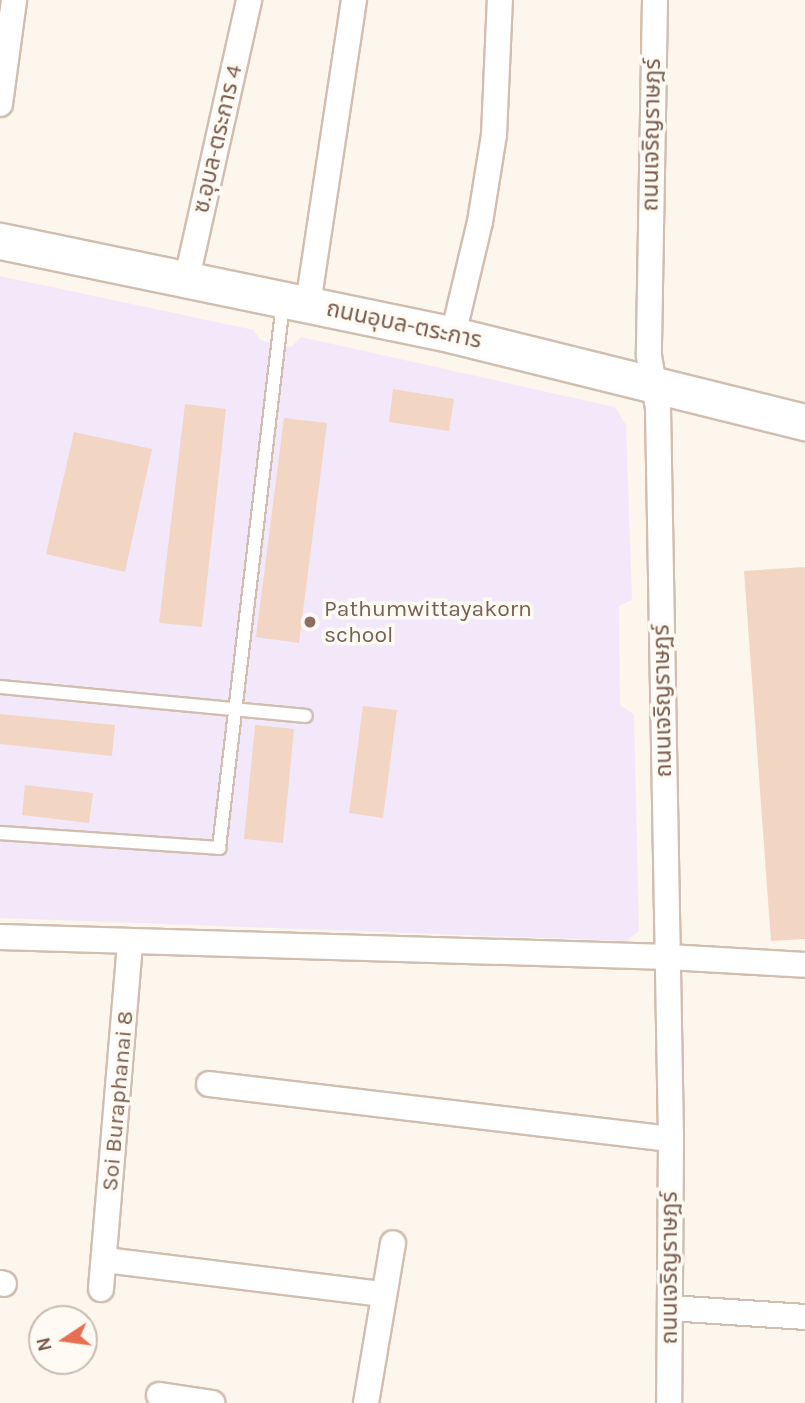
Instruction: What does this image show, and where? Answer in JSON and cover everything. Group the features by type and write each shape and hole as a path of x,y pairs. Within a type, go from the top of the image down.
{"main road":[{"name":"ถนนอุบล-ตระการ","path":"0,241 453,335 653,382 805,422"}],"street":[{"path":"0,104 14,0"},
{"name":"ซ.อุบล-ตระการ 4","path":"187,278 249,0"},
{"path":"296,301 354,0"},
{"path":"453,335 480,222 494,135 500,0"},
{"name":"ถนนเจริญราษฎร์","path":"655,0 649,356 658,422 671,1139 669,1403"},
{"path":"0,937 668,957 805,965"},
{"name":"Soi Buraphanai 8","path":"101,1289 130,941"},
{"path":"209,1084 671,1139"},
{"path":"366,1403 393,1243"},
{"path":"105,1260 383,1294"},
{"path":"670,1308 805,1317"},
{"path":"159,1395 212,1403"}],"lane":[{"path":"0,833 219,848 296,301"},
{"path":"0,687 306,716"}],"shaded area":[{"name":"Pathumwittayakorn school","path":"0,276 254,330 260,340 279,345 291,347 301,337 615,407 626,425 632,600 619,606 620,705 634,714 639,931 627,941 0,918"}],"building":[{"path":"393,389 454,399 449,431 389,422"},
{"path":"185,404 226,409 202,627 159,623"},
{"path":"284,418 327,423 299,643 256,637"},
{"path":"74,432 152,449 125,572 46,554"},
{"path":"805,567 805,939 771,941 744,571"},
{"path":"363,706 397,710 383,818 349,813"},
{"path":"0,714 115,725 112,756 0,744"},
{"path":"255,725 294,729 283,843 244,839"},
{"path":"25,785 93,793 89,823 22,815"}],"place":[{"name":"Pathumwittayakorn school","path":"310,622"}]}
